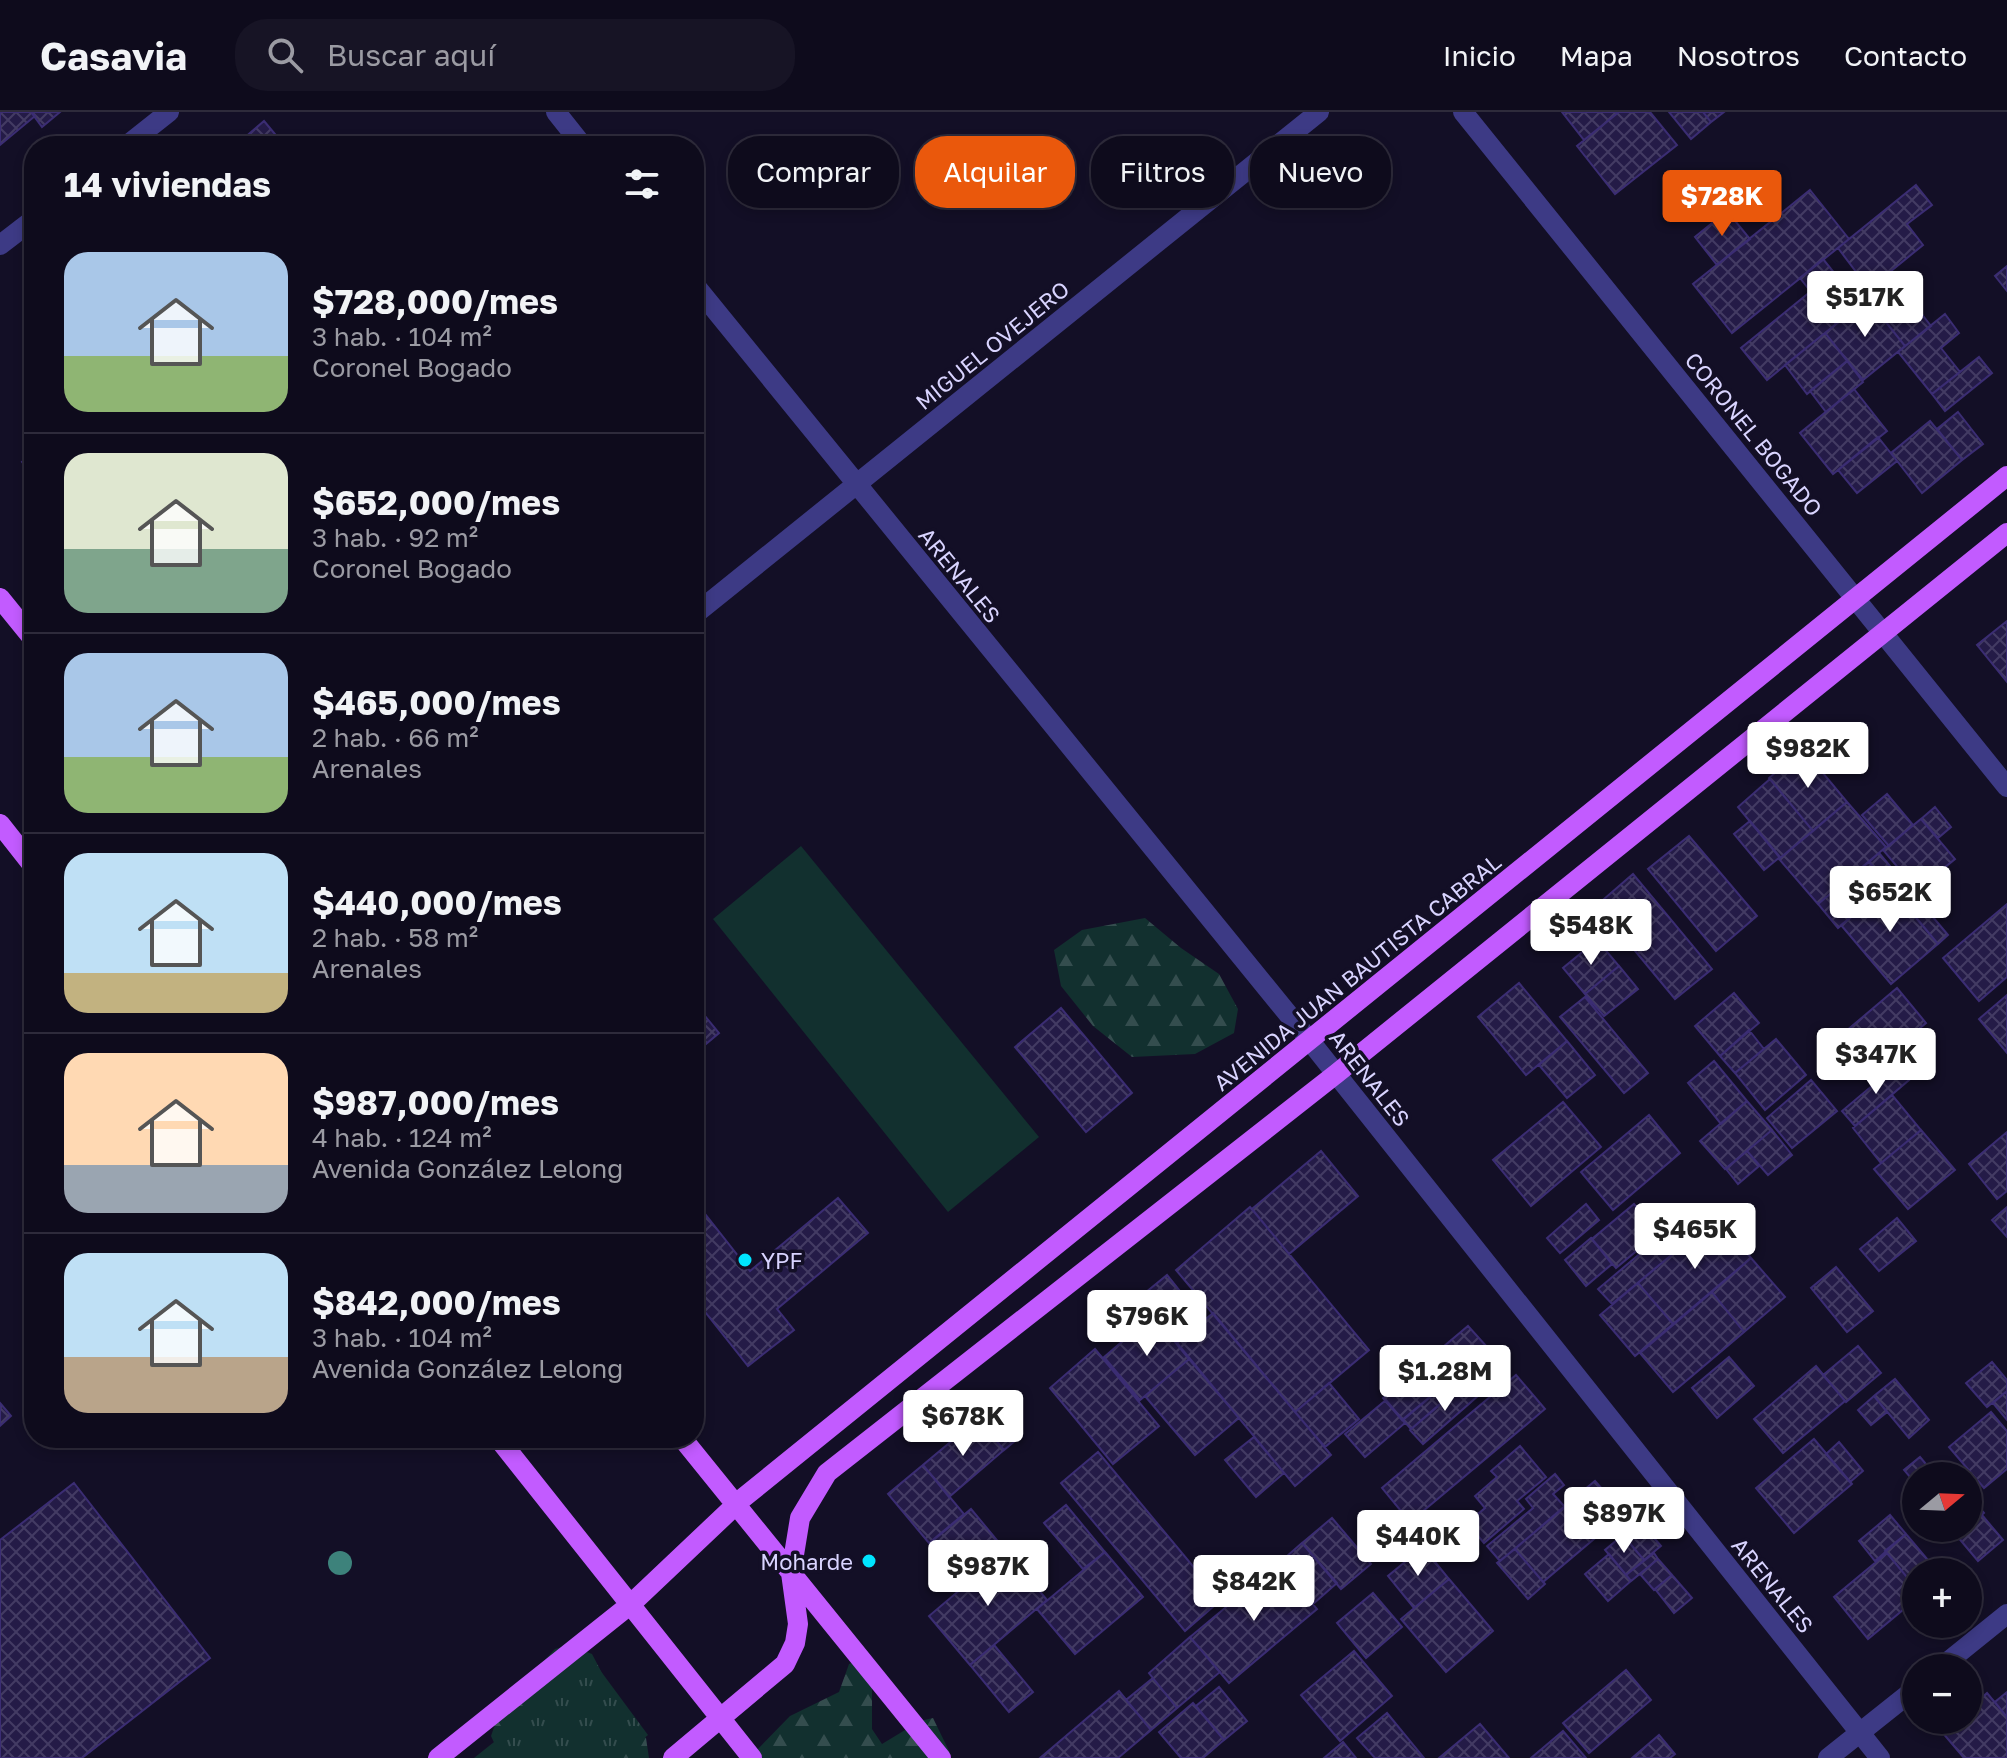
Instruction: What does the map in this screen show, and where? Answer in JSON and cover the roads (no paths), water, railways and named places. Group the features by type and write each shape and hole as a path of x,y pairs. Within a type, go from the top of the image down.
{"main road":[{"name":"AVENIDA JUAN BAUTISTA CABRAL","path":"438,1758 631,1604 736,1504 2007,476"},
{"path":"673,1758 785,1664 795,1643 798,1624 791,1573 800,1518 827,1473 1336,1074 2007,533"},
{"path":"0,598 24,628"},
{"path":"0,824 24,854"},
{"path":"506,1448 752,1758"},
{"path":"690,1448 941,1758"}],"street":[{"path":"139,136 169,112"},
{"path":"556,112 575,136"},
{"name":"MIGUEL OVEJERO","path":"704,607 1319,112"},
{"name":"CORONEL BOGADO","path":"1463,112 2007,787"},
{"path":"0,245 24,227"},
{"name":"ARENALES","path":"704,296 1310,1041 1880,1758"},
{"path":"1957,1654 2007,1614"},
{"path":"1828,1758 1902,1699"}],"place":[{"name":"YPF","path":"745,1260"},
{"name":"Moharde","path":"869,1561"}]}
